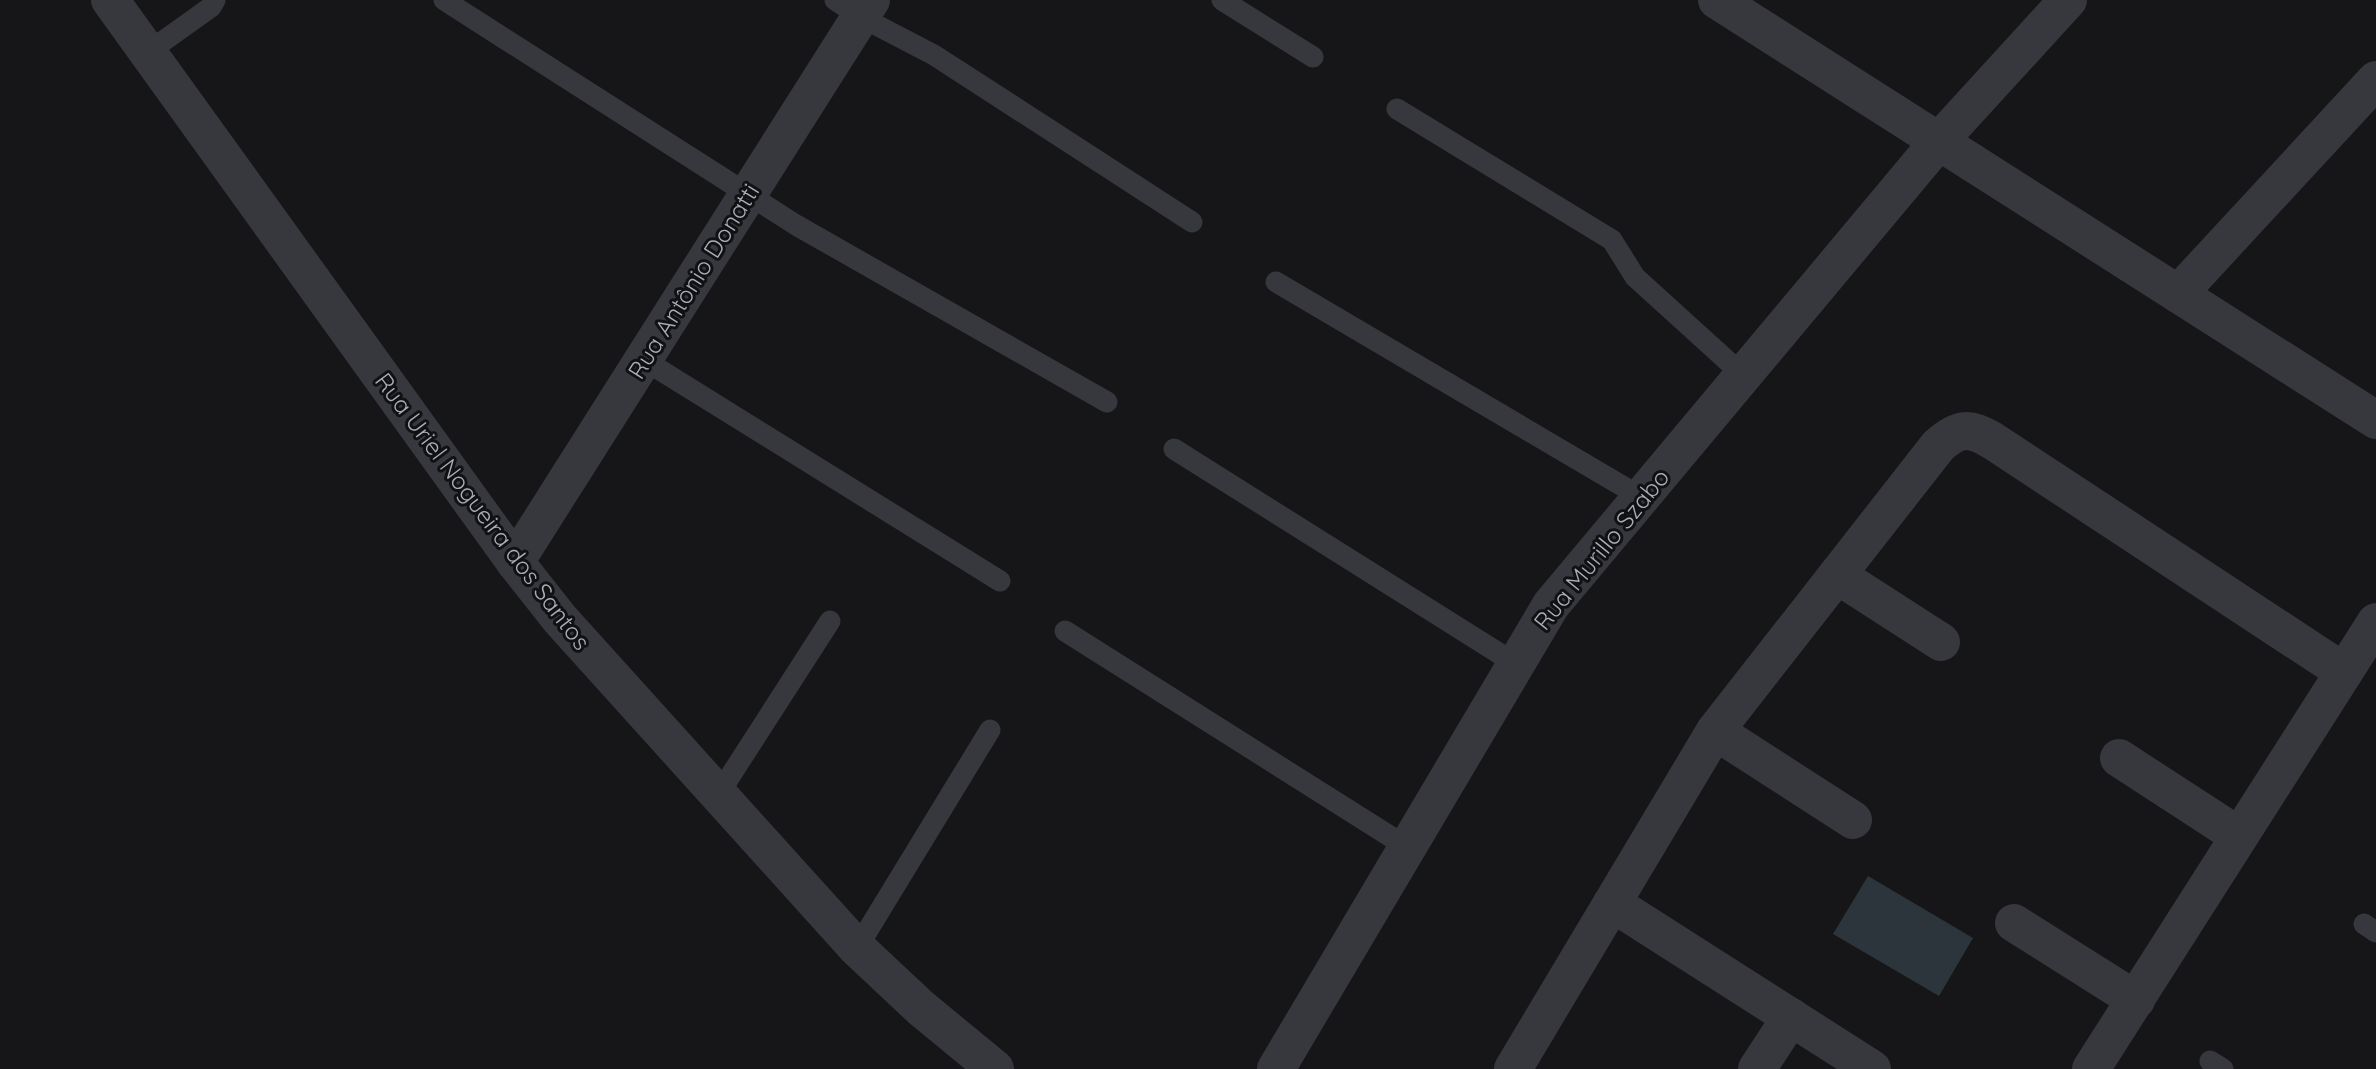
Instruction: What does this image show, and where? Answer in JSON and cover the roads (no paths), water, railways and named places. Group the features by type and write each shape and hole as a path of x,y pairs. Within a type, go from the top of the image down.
{"street":[{"name":"Rua Uriel Nogueira dos Santos","path":"110,0 515,562 560,620 858,948 921,1008 995,1069"},
{"path":"1717,0 2376,420"},
{"name":"Rua Murillo Szabo","path":"1276,1069 1551,605 1939,141 2068,0"},
{"name":"Rua Antônio Donatti","path":"515,562 748,194 856,6"},
{"path":"2178,294 2376,80"},
{"path":"1513,1069 1714,731 1938,446 1949,436 1963,430 1978,433 2344,672"},
{"path":"1837,575 1941,642"},
{"path":"2091,1069 2376,622"},
{"path":"1714,731 1853,820"},
{"path":"2119,758 2239,836"},
{"path":"1612,903 1872,1069"},
{"path":"2014,923 2136,1000"},
{"path":"1757,1069 1791,1017"}],"lane":[{"path":"148,52 211,7 215,0"},
{"path":"444,0 796,225 1107,402"},
{"path":"1222,0 1313,57"},
{"path":"856,6 1192,222"},
{"path":"1397,109 1612,240 1635,277 1743,375"},
{"path":"1276,282 1641,497"},
{"path":"644,360 1000,581"},
{"path":"1174,449 1516,663"},
{"path":"718,795 830,621"},
{"path":"1065,631 1407,847"},
{"path":"858,948 990,730"}]}
